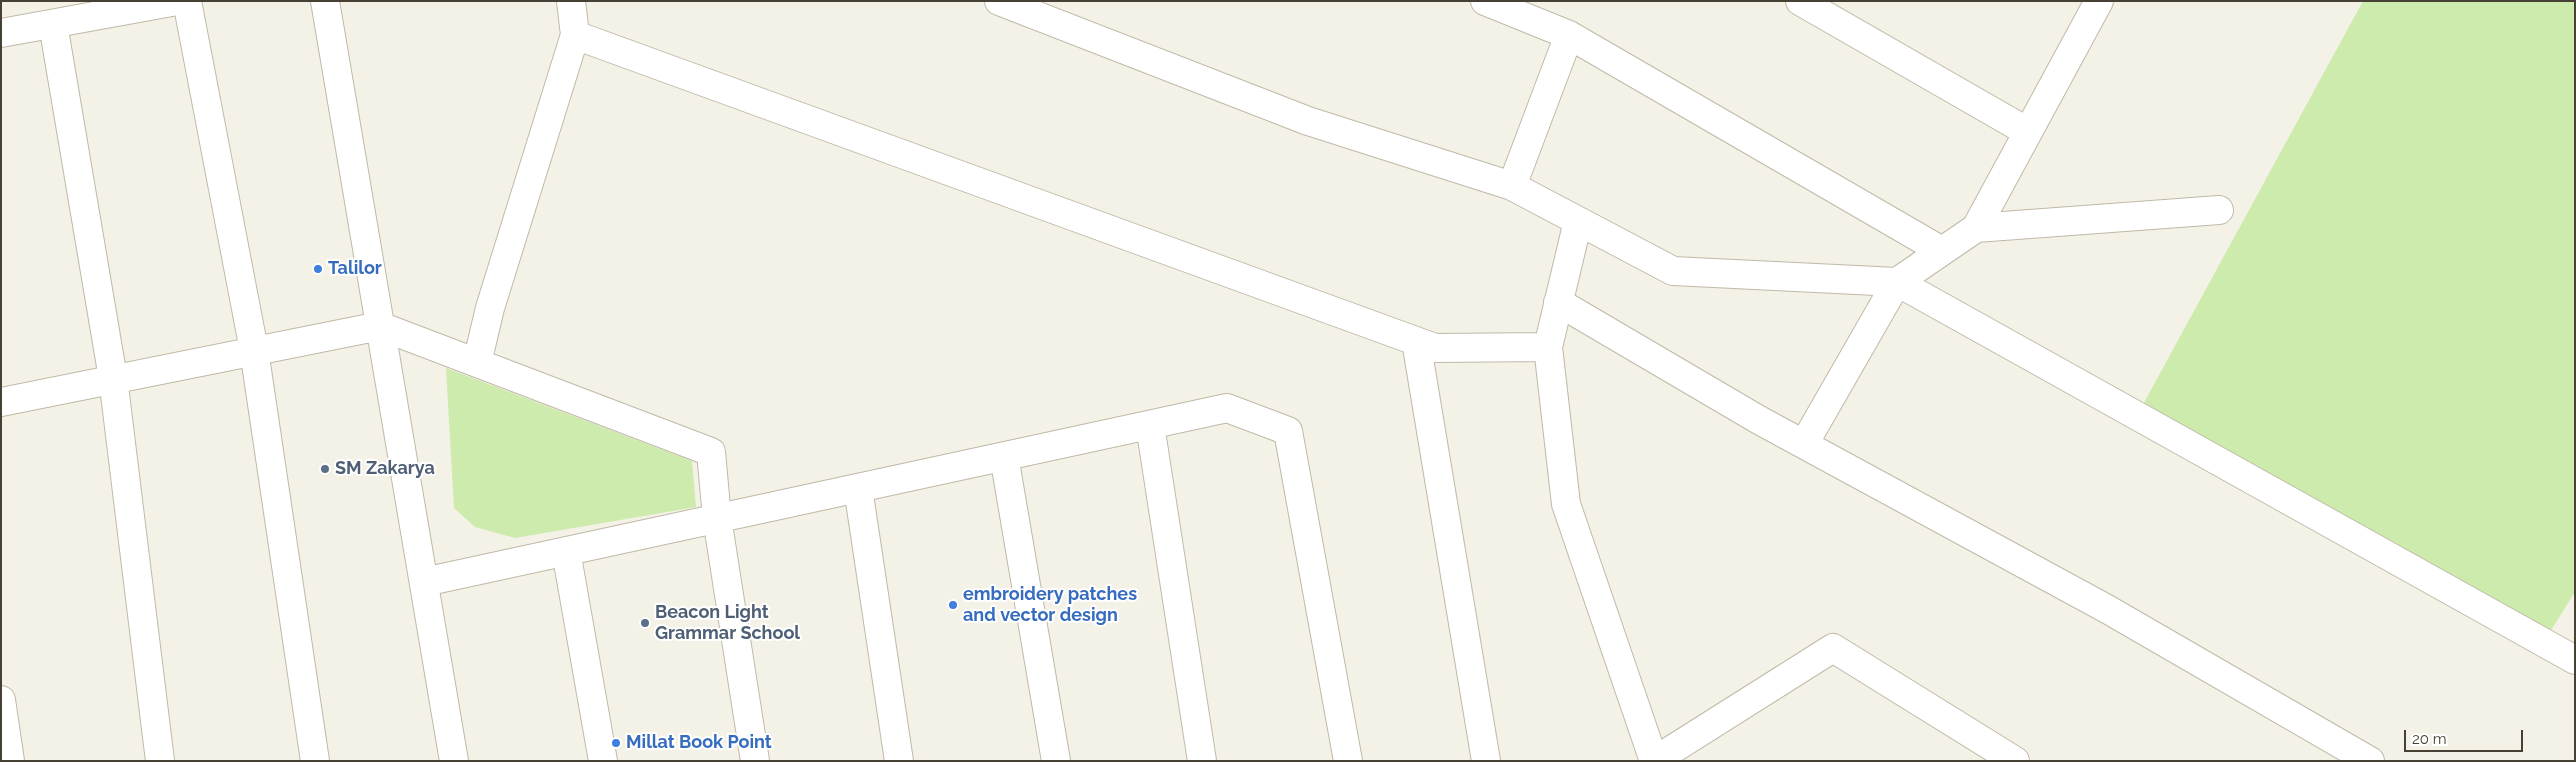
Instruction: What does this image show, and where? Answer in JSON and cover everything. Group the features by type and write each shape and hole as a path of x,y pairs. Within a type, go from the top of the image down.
{"street":[{"path":"1,33 177,1"},
{"path":"187,1 254,350 315,761"},
{"path":"325,1 454,761"},
{"path":"477,363 490,308 575,35 571,1"},
{"path":"999,1 1308,121 1512,186 1673,272 1897,282 2575,660"},
{"path":"1485,1 1570,36 1942,251"},
{"path":"1800,1 2028,132"},
{"path":"1804,444 1897,282 1976,228 2099,1"},
{"path":"53,24 113,378 160,761"},
{"path":"575,35 1435,348 1548,347"},
{"path":"1512,186 1570,36"},
{"path":"1976,228 2219,210"},
{"path":"1578,221 1548,347 1566,504 1654,761 1833,648 2015,761"},
{"path":"1558,302 1804,444 2107,610 2370,761"},
{"path":"1,402 113,378 380,326 711,452 717,518 755,761"},
{"path":"1416,341 1486,761"},
{"path":"424,582 1226,408 1288,431 1348,761"},
{"path":"1150,425 1202,761"},
{"path":"1004,456 1056,761"},
{"path":"858,488 899,761"},
{"path":"566,551 603,761"},
{"path":"1,700 10,761"}],"green space":[{"path":"2363,1 2575,1 2575,592 2548,635 2140,410"},
{"path":"446,368 692,461 696,507 515,538 475,527 454,508"}],"place":[{"name":"Talilor","path":"318,269"},
{"name":"SM Zakarya","path":"325,469"},
{"name":"embroidery patches and vector design","path":"953,605"},
{"name":"Beacon Light Grammar School","path":"645,623"},
{"name":"Millat Book Point","path":"616,743"}]}
